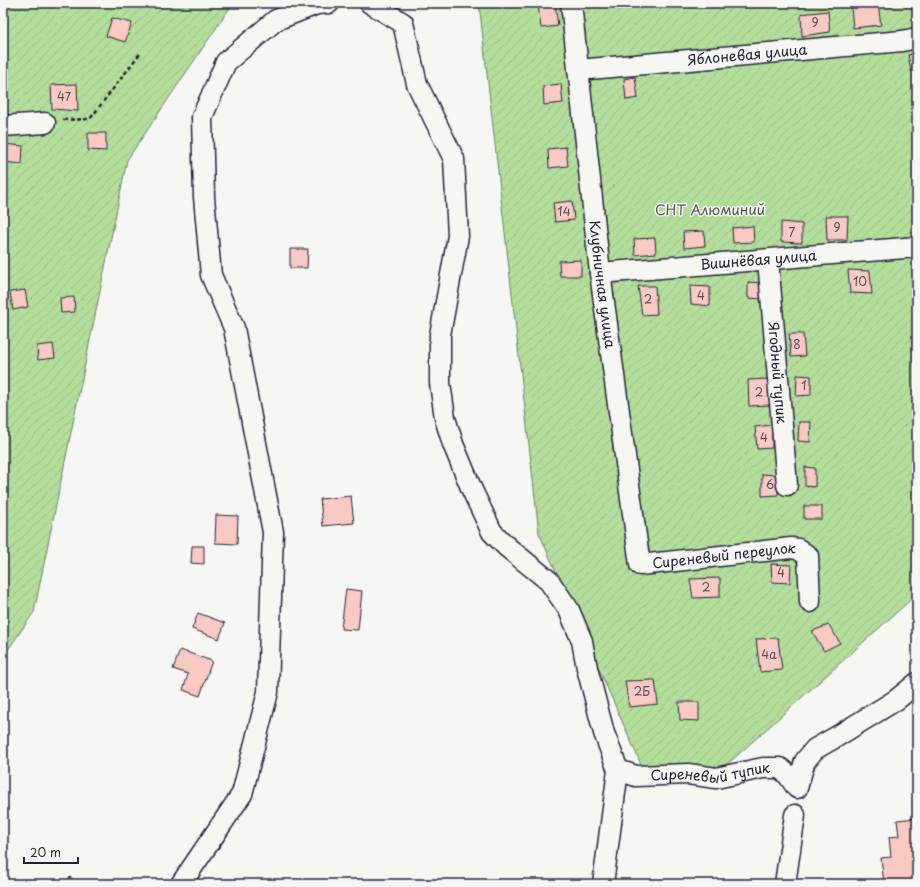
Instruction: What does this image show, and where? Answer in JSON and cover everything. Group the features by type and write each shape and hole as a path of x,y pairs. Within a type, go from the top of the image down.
{"street":[{"path":"181,884 242,794 268,692 273,532 234,328 211,274 204,198 202,117 226,62 276,20 318,4 329,3"},
{"path":"370,3 403,23 417,84 454,160 458,236 440,335 440,382 445,418 453,444 472,490 492,532 507,547 549,581 569,610 582,641 587,668 604,733 618,770 603,884"},
{"name":"Клубничная улица","path":"571,3 600,273 640,564"},
{"name":"Яблоневая улица","path":"578,70 902,41 917,38"},
{"path":"3,126 45,123"},
{"name":"Вишнёвая улица","path":"600,273 917,247"},
{"name":"Ягодный тупик","path":"768,260 787,485"},
{"name":"Сиреневый переулок","path":"640,564 791,548 798,549 808,556 810,602"},
{"name":"Сиреневый тупик","path":"618,770 636,776 688,774 716,778 763,768 780,768 788,774 796,788 805,761 815,749 896,700 917,683"},
{"path":"785,884 795,815"}],"path":[{"path":"45,123 61,120 90,119 141,52"}],"green space":[{"path":"3,3 233,3 127,160 34,612 3,657"},
{"name":"СНТ Алюминий","path":"479,3 917,3 917,594 722,769 644,771 539,533"}],"building":[{"path":"555,3 558,26 541,28 538,4"},
{"path":"878,4 881,25 853,28 851,7"},
{"path":"828,11 830,32 802,36 801,14"},
{"path":"112,18 132,23 125,42 106,36"},
{"path":"917,53 917,70 911,71 908,55"},
{"path":"635,77 638,98 626,100 624,79"},
{"path":"77,84 78,111 52,109 51,85"},
{"path":"561,84 563,103 544,105 543,86"},
{"path":"88,133 106,133 106,151 88,150"},
{"path":"3,144 23,146 22,164 3,162"},
{"path":"566,147 568,166 549,168 548,149"},
{"path":"572,201 574,220 555,222 553,203"},
{"path":"826,216 848,216 847,240 827,240"},
{"path":"781,222 802,224 802,243 781,242"},
{"path":"753,226 754,242 733,243 732,228"},
{"path":"704,231 705,246 684,248 683,232"},
{"path":"655,238 656,253 635,255 634,239"},
{"path":"290,249 308,249 307,268 290,268"},
{"path":"581,260 581,276 560,276 559,261"},
{"path":"848,270 870,271 872,294 850,293"},
{"path":"748,282 762,283 762,299 748,298"},
{"path":"638,286 655,286 657,314 642,315"},
{"path":"690,286 710,287 710,306 691,304"},
{"path":"25,290 28,307 13,310 10,292"},
{"path":"74,297 75,312 61,313 60,298"},
{"path":"789,334 803,334 805,356 791,357"},
{"path":"53,344 55,358 38,360 37,346"},
{"path":"797,375 811,376 811,395 796,396"},
{"path":"768,379 770,405 749,406 748,380"},
{"path":"912,407 917,407 917,428 914,428"},
{"path":"799,422 811,422 810,442 798,441"},
{"path":"772,425 772,448 757,449 755,427"},
{"path":"805,467 815,468 815,487 805,486"},
{"path":"762,474 778,475 778,495 762,496"},
{"path":"351,496 354,523 323,526 320,499"},
{"path":"804,506 822,506 822,519 804,519"},
{"path":"216,515 238,516 237,544 215,543"},
{"path":"192,546 204,546 204,564 191,563"},
{"path":"771,564 791,565 790,583 772,582"},
{"path":"720,578 720,597 693,598 690,579"},
{"path":"346,589 362,591 358,630 341,629"},
{"path":"198,613 225,623 219,639 192,629"},
{"path":"829,625 840,643 824,651 812,631"},
{"path":"778,638 782,670 760,672 756,639"},
{"path":"180,650 212,661 200,696 183,690 188,674 173,669"},
{"path":"655,680 658,704 629,707 625,681"},
{"path":"679,702 699,702 699,721 680,720"},
{"path":"917,818 917,884 884,884 881,858 891,857 889,837 899,836 897,820"},
{"path":"70,877 79,884 64,884"}]}
